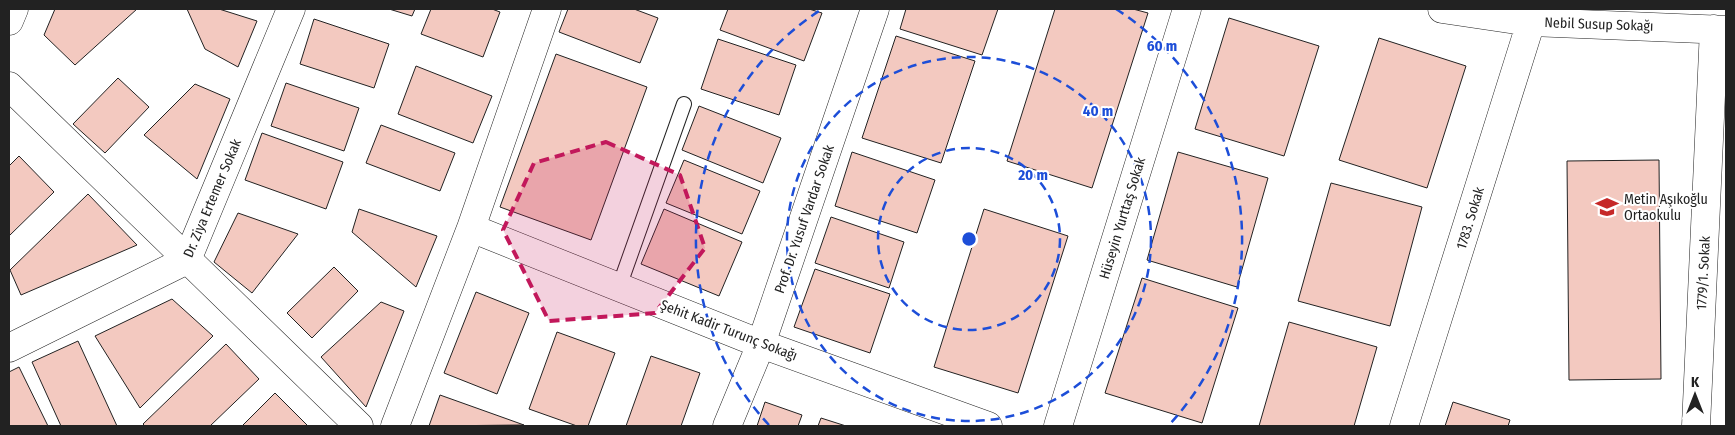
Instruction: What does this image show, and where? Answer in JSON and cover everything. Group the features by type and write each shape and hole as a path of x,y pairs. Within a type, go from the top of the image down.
{"street":[{"path":"9,21 14,9"},
{"name":"Dr. Ziya Ertemer Sokak","path":"9,348 187,260 290,9"},
{"path":"396,426 471,228 548,9"},
{"name":"Prof. Dr. Yusuf Vardar Sokak","path":"727,426 761,344 875,9"},
{"name":"Hüseyin Yurttaş Sokak","path":"1058,426 1187,9"},
{"name":"Nebil Susup Sokağı","path":"1442,9 1720,30"},
{"name":"1783. Sokak","path":"1404,426 1533,15"},
{"name":"1779/1. Sokak","path":"1696,426 1715,272 1720,30"},
{"path":"9,86 359,426"},
{"name":"Şehit Kadir Turunç Sokağı","path":"471,228 761,344 988,426"}],"lane":[{"path":"619,287 684,104"}],"highlighted area":[{"path":"606,142 680,175 705,248 655,313 549,321 503,230 534,163"}],"building":[{"path":"55,9 137,9 75,65 44,35"},
{"path":"187,9 219,9 257,21 238,67 205,49"},
{"path":"389,9 415,9 412,16"},
{"path":"431,9 492,9 500,12 483,57 421,34"},
{"path":"568,9 634,9 658,18 640,63 559,32"},
{"path":"728,9 809,9 822,13 804,61 720,30"},
{"path":"906,9 998,9 982,55 900,29"},
{"path":"1055,9 1133,9 1148,13 1092,188 1007,161"},
{"path":"1229,18 1319,46 1284,156 1195,129"},
{"path":"314,19 389,44 374,88 300,64"},
{"path":"896,36 975,61 941,163 862,138"},
{"path":"1379,38 1466,66 1427,188 1339,160"},
{"path":"718,39 796,65 779,115 701,89"},
{"path":"556,54 647,87 591,240 500,207"},
{"path":"416,66 492,96 473,143 398,114"},
{"path":"118,78 149,107 105,153 73,124"},
{"path":"286,83 359,108 344,151 271,126"},
{"path":"195,84 230,99 197,179 144,135"},
{"path":"699,106 781,138 763,183 682,150"},
{"path":"381,125 455,153 440,191 366,163"},
{"path":"262,133 343,162 326,209 245,180"},
{"path":"852,152 935,180 917,233 835,206"},
{"path":"1178,152 1268,178 1237,287 1147,260"},
{"path":"19,156 54,192 9,236 9,166"},
{"path":"684,160 760,191 742,234 666,203"},
{"name":"Metin Aşıkoğlu Ortaokulu","path":"1659,160 1661,379 1569,380 1567,161"},
{"path":"1331,183 1422,207 1390,326 1298,301"},
{"path":"88,194 137,245 21,295 10,270"},
{"path":"359,209 437,236 416,287 352,232"},
{"path":"664,209 742,242 719,296 641,264"},
{"path":"984,209 1068,236 1018,393 934,367"},
{"path":"238,213 298,234 252,293 214,262"},
{"path":"831,217 904,242 889,288 815,263"},
{"path":"334,267 358,291 312,338 287,313"},
{"path":"815,269 890,294 870,353 794,327"},
{"path":"1142,278 1238,308 1202,423 1105,393"},
{"path":"476,292 529,313 497,394 444,373"},
{"path":"172,299 213,336 140,408 95,336"},
{"path":"381,302 404,311 366,407 321,357"},
{"path":"1289,322 1377,347 1354,426 1259,426"},
{"path":"557,332 615,353 588,426 577,426 529,409"},
{"path":"78,341 117,426 61,426 32,362"},
{"path":"226,344 259,379 210,426 145,426 143,424"},
{"path":"651,356 700,373 681,426 626,426"},
{"path":"19,367 48,426 9,426 9,372"},
{"path":"275,393 308,426 242,426"},
{"path":"440,395 524,425 429,426"},
{"path":"765,402 802,415 798,426 757,426"},
{"path":"1453,402 1510,420 1508,426 1445,426"},
{"path":"821,418 846,426 818,426"}],"place":[{"name":"Metin Aşıkoğlu Ortaokulu","path":"1607,207"}]}
